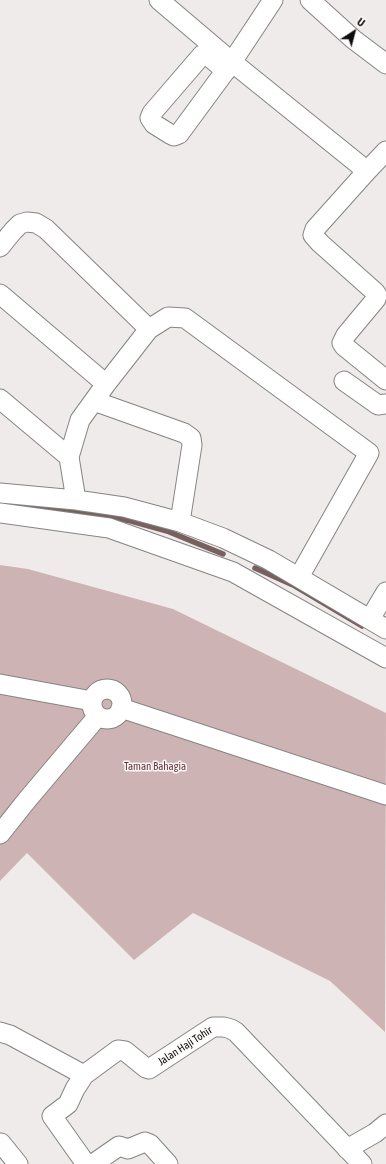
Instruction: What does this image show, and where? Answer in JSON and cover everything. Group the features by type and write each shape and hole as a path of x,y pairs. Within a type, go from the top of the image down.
{"street":[{"path":"160,0 229,67 367,171"},
{"path":"229,67 273,0"},
{"path":"310,0 354,39 386,64"},
{"path":"386,151 315,229 313,235 377,295 376,299 346,334 342,343 386,380"},
{"path":"0,248 13,230 20,224 27,222 36,223 46,229 149,329"},
{"path":"0,294 106,384"},
{"path":"76,500 69,457 80,420 149,329 168,317 184,318 369,453 299,577"},
{"path":"344,381 378,405 386,404"},
{"path":"0,399 69,457"},
{"path":"94,402 184,433 191,438 192,445 180,522"},
{"path":"0,493 76,500 124,507 180,522 223,538 246,549 299,577 386,629"},
{"path":"0,513 109,528 233,572 386,658"},
{"path":"233,572 246,549"},
{"path":"370,619 386,592"},
{"path":"0,684 95,708"},
{"path":"104,689 116,692 122,702 119,713 109,719 103,719 95,708 94,695 104,689"},
{"path":"0,834 95,708"},
{"path":"121,708 386,795"},
{"name":"Jalan Haji Tohir","path":"84,1075 120,1049 125,1051 146,1068 149,1068 213,1027 224,1026 236,1032 362,1164"},
{"path":"0,1032 10,1035 84,1075 68,1104 52,1116 86,1164"},
{"path":"347,1149 375,1133 386,1124"},
{"path":"94,1164 119,1146 128,1149 144,1142 150,1144 168,1164"},
{"path":"2,1143 18,1164"}],"green space":[{"name":"Taman Bahagia","path":"0,565 28,569 173,609 386,713 385,1032 330,981 193,913 134,960 27,853 0,881"}],"waterway":[{"path":"30,508 105,516 131,521 167,531 223,554"},
{"path":"255,568 293,585 362,626"}]}
